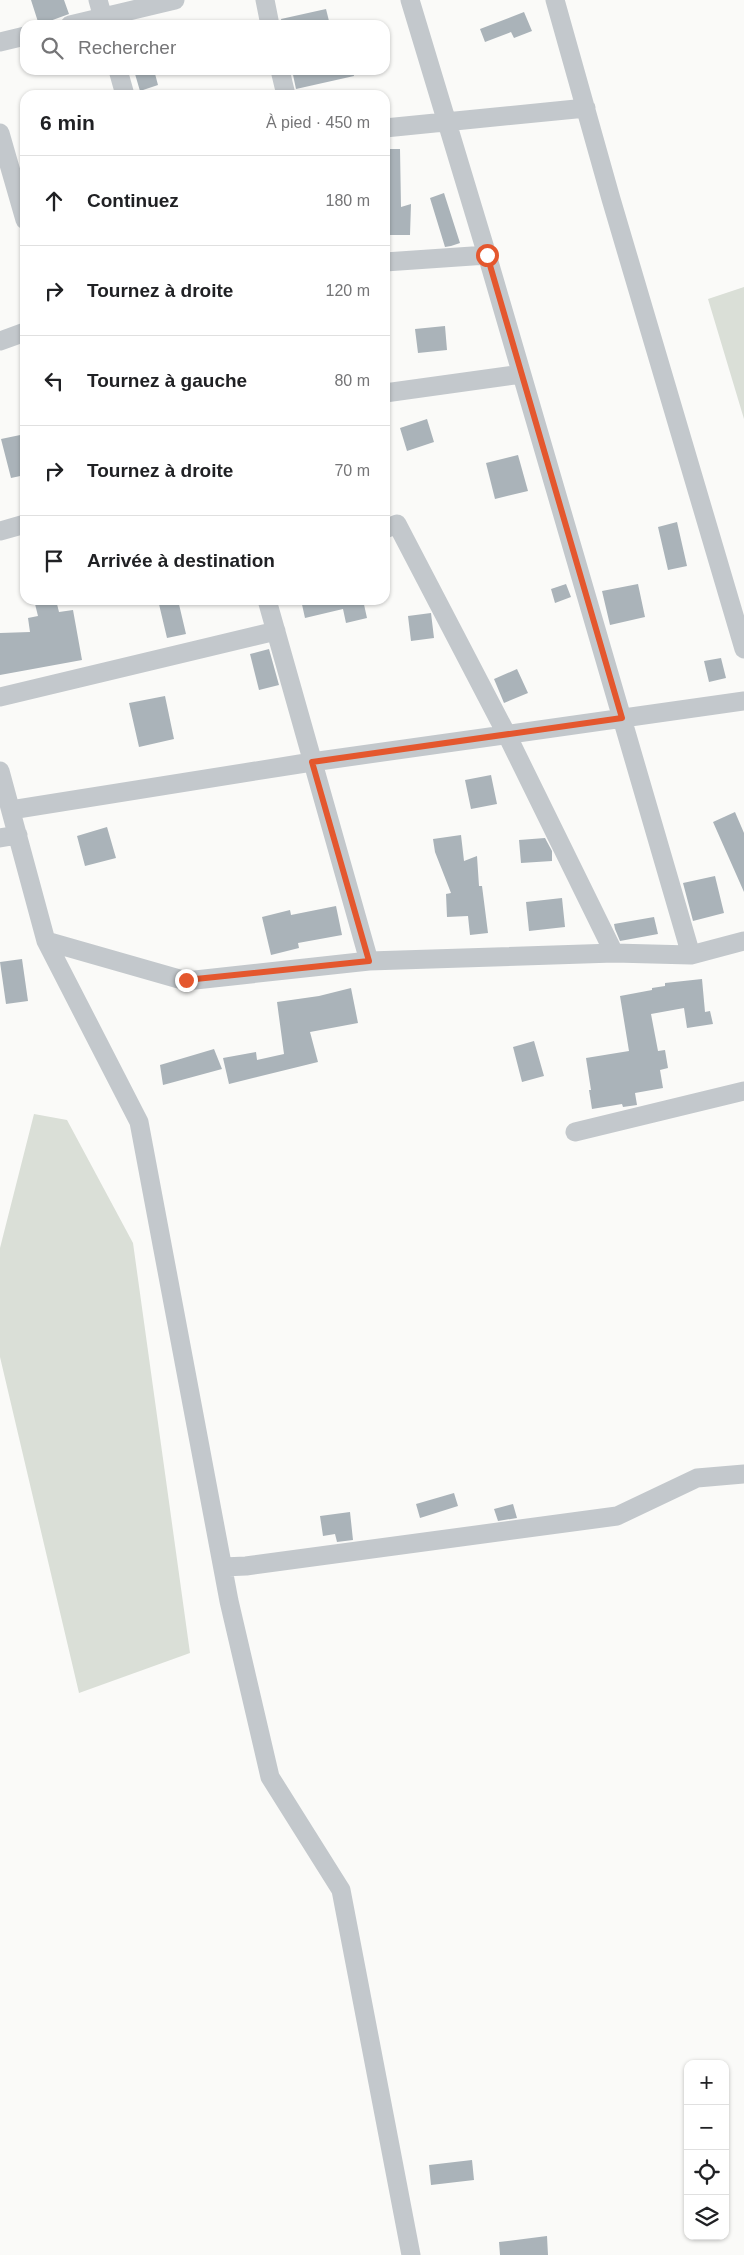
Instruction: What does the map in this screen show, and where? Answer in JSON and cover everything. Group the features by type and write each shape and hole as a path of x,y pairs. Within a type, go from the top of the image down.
{"street":[{"path":"85,20 102,14 175,0"},
{"path":"265,0 269,20"},
{"path":"410,0 448,122 691,955"},
{"path":"555,0 744,648"},
{"path":"0,42 20,37"},
{"path":"119,75 124,90"},
{"path":"281,75 285,90"},
{"path":"390,128 586,108"},
{"path":"0,133 20,203"},
{"path":"390,262 487,255"},
{"path":"0,341 20,334"},
{"path":"390,392 522,374"},
{"path":"390,527 397,524 507,734 614,953"},
{"path":"0,531 20,525"},
{"path":"268,605 369,961"},
{"path":"0,697 276,630"},
{"path":"11,810 312,762 744,701"},
{"path":"0,771 11,810 9,837 46,940 139,1122 223,1567 270,1777 341,1890 411,2255"},
{"path":"46,940 186,980 369,961 614,953 691,955 744,941"},
{"path":"575,1132 744,1091"},
{"path":"223,1567 256,1565 617,1516 697,1478 744,1474"}],"shaded area":[{"path":"744,287 744,419 708,299"},
{"path":"34,1114 67,1120 133,1243 190,1653 79,1693 0,1357 0,1248"}],"building":[{"path":"31,0 64,0 69,14 53,20 37,20"},
{"path":"326,9 329,20 281,20"},
{"path":"524,12 532,31 514,38 511,32 485,42 480,29"},
{"path":"135,75 155,75 158,85 140,90"},
{"path":"293,75 354,75 354,76 296,89"},
{"path":"390,149 400,149 401,207 411,204 410,235 390,235"},
{"path":"444,193 460,243 445,247 430,198"},
{"path":"445,326 447,350 418,353 415,329"},
{"path":"427,419 434,442 407,451 400,428"},
{"path":"20,435 20,476 11,478 1,439"},
{"path":"518,455 528,491 495,499 486,463"},
{"path":"677,522 687,566 668,570 658,527"},
{"path":"566,584 571,597 555,603 551,589"},
{"path":"638,584 645,617 610,625 602,591"},
{"path":"35,605 57,605 59,612 73,610 82,660 0,675 0,633 30,632 28,618 38,616"},
{"path":"159,605 179,605 186,634 167,638"},
{"path":"302,605 364,605 367,618 346,623 343,609 305,618"},
{"path":"431,613 434,638 411,641 408,616"},
{"path":"269,649 279,685 259,690 250,654"},
{"path":"721,658 726,678 709,682 704,661"},
{"path":"517,669 528,693 504,703 494,679"},
{"path":"165,696 174,739 139,747 129,703"},
{"path":"491,775 497,804 471,809 465,780"},
{"path":"735,812 744,833 744,892 713,822"},
{"path":"107,827 116,858 85,866 77,836"},
{"path":"461,835 464,861 477,856 479,886 482,886 488,933 470,935 468,916 447,917 446,894 451,893 435,852 433,839"},
{"path":"545,838 552,851 552,861 521,863 519,840"},
{"path":"715,876 724,913 693,921 683,883"},
{"path":"562,898 565,927 529,931 526,902"},
{"path":"336,906 342,935 298,943 299,948 271,955 262,917 290,910 291,915"},
{"path":"654,917 658,934 620,941 614,924"},
{"path":"22,959 28,1001 6,1004 0,962"},
{"path":"702,979 705,1012 710,1011 713,1024 687,1028 684,1008 651,1014 658,1051 665,1050 668,1068 660,1070 663,1088 635,1093 637,1105 623,1107 622,1104 592,1109 586,1058 629,1051 620,996 652,990 652,988 665,986 665,983"},
{"path":"351,988 358,1023 310,1032 318,1062 229,1084 223,1058 256,1052 257,1060 284,1054 277,1002 319,996"},
{"path":"534,1041 544,1076 522,1082 513,1047"},
{"path":"214,1049 222,1069 163,1085 160,1065"},
{"path":"454,1493 458,1506 420,1518 416,1504"},
{"path":"513,1504 517,1518 498,1521 494,1509"},
{"path":"350,1512 353,1540 337,1542 335,1534 323,1536 320,1516"},
{"path":"472,2160 474,2180 431,2185 429,2165"},
{"path":"547,2236 548,2255 500,2255 499,2242"}],"route":[{"path":"186,980 369,961 312,762 622,718 487,255"}]}
